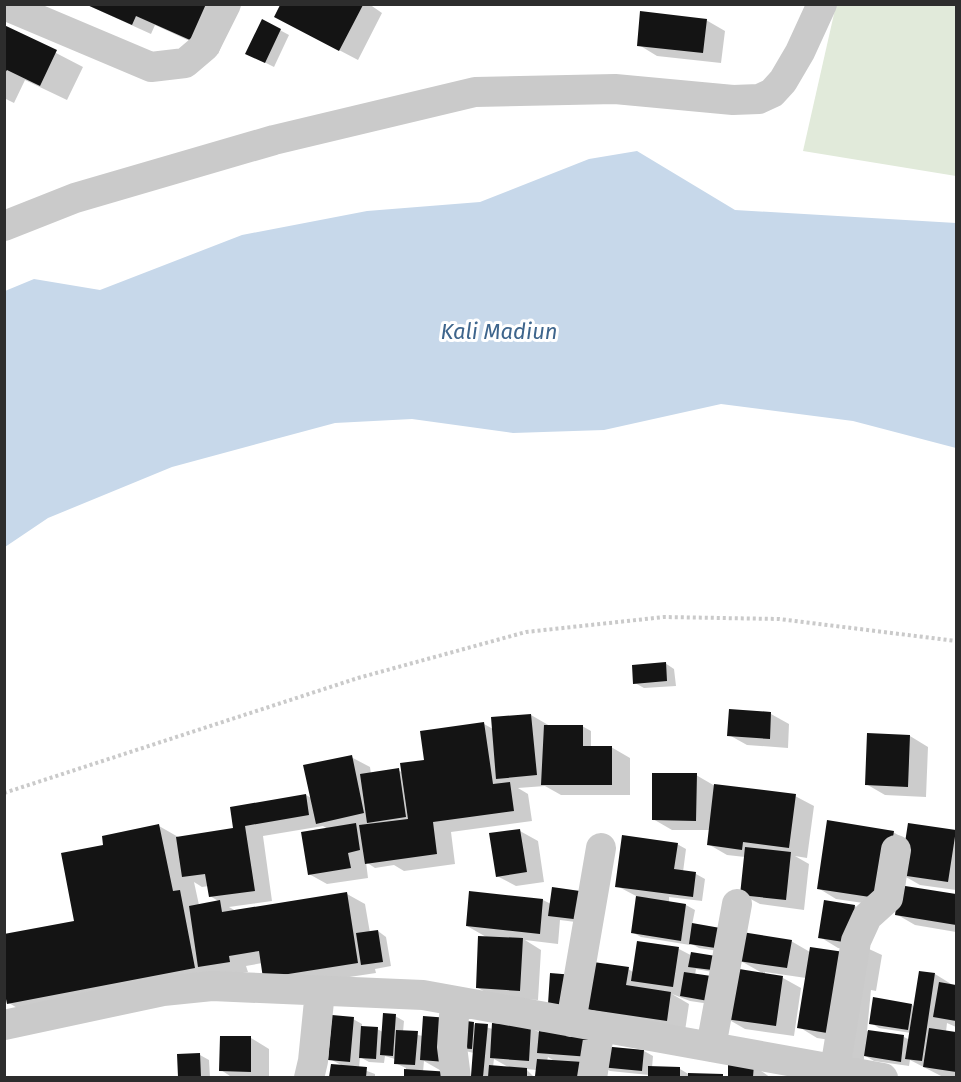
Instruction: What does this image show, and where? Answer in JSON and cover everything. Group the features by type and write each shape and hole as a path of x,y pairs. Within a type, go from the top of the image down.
{"street":[{"path":"4,5 36,11 151,67 185,63 205,46 226,4"},
{"path":"4,226 75,198 274,140 475,92 615,89 733,100 759,99 772,93 783,81 800,52 822,4"},
{"path":"592,1077 585,1024 601,848"},
{"path":"835,1069 856,941 867,917 888,898 896,850"},
{"path":"711,1047 737,904"},
{"path":"4,1025 162,991 212,986 423,995 883,1077"},
{"path":"309,1077 314,1061 320,991"},
{"path":"455,1001 452,1047 456,1077"}],"path":[{"path":"4,793 358,678 526,632 664,618 779,619 957,641"}],"green space":[{"path":"836,5 956,5 956,176 803,151"}],"water":[{"name":"Kali Madiun","path":"637,151 735,210 956,223 956,448 853,421 721,404 604,430 513,433 412,419 335,423 172,467 48,518 5,547 5,291 34,279 100,290 242,235 367,211 480,202 589,159"}],"building":[{"path":"85,4 206,4 190,40 136,16 132,25"},
{"path":"280,5 363,5 339,51 274,17"},
{"path":"640,11 707,19 703,53 637,46"},
{"path":"262,19 281,29 265,63 245,54"},
{"path":"4,25 57,50 40,86 7,70 4,74"},
{"path":"666,662 667,681 633,684 632,665"},
{"path":"729,709 771,712 770,739 727,736"},
{"path":"531,714 537,775 496,779 491,717"},
{"path":"484,722 493,784 510,782 514,811 433,822 437,854 365,864 359,825 408,819 400,763 424,760 420,731"},
{"path":"544,725 583,725 583,746 612,746 612,785 541,785"},
{"path":"867,733 910,735 908,787 865,785"},
{"path":"352,755 364,813 316,824 303,765"},
{"path":"399,768 406,817 367,823 360,774"},
{"path":"652,773 697,773 696,821 652,820"},
{"path":"714,784 796,794 789,848 743,842 742,850 707,845"},
{"path":"306,794 309,815 245,826 255,891 209,897 205,874 182,877 176,837 233,828 230,807"},
{"path":"827,820 894,831 883,899 817,889"},
{"path":"356,823 360,850 348,853 351,868 308,875 301,832"},
{"path":"908,823 956,830 948,882 900,875"},
{"path":"159,824 173,891 180,890 195,968 7,1004 4,989 4,934 74,921 61,853 103,845 102,836"},
{"path":"520,829 527,872 496,877 489,833"},
{"path":"622,835 678,843 674,869 696,872 693,897 615,887"},
{"path":"745,847 791,852 786,900 740,895"},
{"path":"899,885 956,894 956,925 895,915"},
{"path":"552,887 587,892 582,920 548,916"},
{"path":"469,891 543,899 540,934 466,926"},
{"path":"347,892 358,963 263,978 259,951 229,956 230,962 198,967 189,906 220,900 222,912"},
{"path":"636,896 686,904 681,941 631,933"},
{"path":"824,900 855,905 850,943 818,938"},
{"path":"692,923 726,929 722,949 689,944"},
{"path":"378,930 383,962 361,965 356,933"},
{"path":"742,932 792,940 787,968 738,961"},
{"path":"478,936 523,938 520,991 476,988"},
{"path":"637,941 679,947 673,987 631,981"},
{"path":"810,947 851,953 839,1035 797,1028"},
{"path":"691,952 722,957 720,971 688,967"},
{"path":"586,961 629,967 626,985 671,992 667,1021 579,1008"},
{"path":"733,968 783,976 776,1026 725,1019"},
{"path":"919,971 935,973 922,1061 905,1059"},
{"path":"684,972 718,977 714,1002 680,996"},
{"path":"550,973 574,975 572,1006 548,1004"},
{"path":"939,982 956,985 956,1021 933,1017"},
{"path":"873,997 912,1004 908,1030 869,1024"},
{"path":"383,1013 396,1014 393,1056 380,1055"},
{"path":"332,1015 354,1017 350,1062 328,1060"},
{"path":"423,1016 449,1018 446,1062 420,1060"},
{"path":"459,1020 474,1022 472,1049 457,1048"},
{"path":"475,1023 488,1024 483,1077 471,1076"},
{"path":"492,1023 531,1026 529,1061 490,1058"},
{"path":"361,1026 378,1027 376,1059 359,1058"},
{"path":"929,1028 956,1032 956,1072 923,1067"},
{"path":"396,1030 418,1031 415,1065 394,1064"},
{"path":"868,1030 904,1035 901,1062 864,1056"},
{"path":"539,1031 592,1035 590,1057 537,1053"},
{"path":"220,1036 251,1036 251,1072 219,1071"},
{"path":"602,1046 644,1050 642,1071 600,1067"},
{"path":"200,1053 201,1077 178,1077 177,1054"},
{"path":"537,1059 583,1062 582,1077 535,1076"},
{"path":"728,1063 754,1064 753,1077 728,1077"},
{"path":"331,1064 367,1067 366,1077 329,1077"},
{"path":"489,1065 527,1068 527,1077 488,1077"},
{"path":"648,1066 680,1067 680,1077 648,1077"},
{"path":"404,1069 451,1072 451,1077 404,1077"},
{"path":"688,1073 723,1074 723,1077 688,1077"}]}
